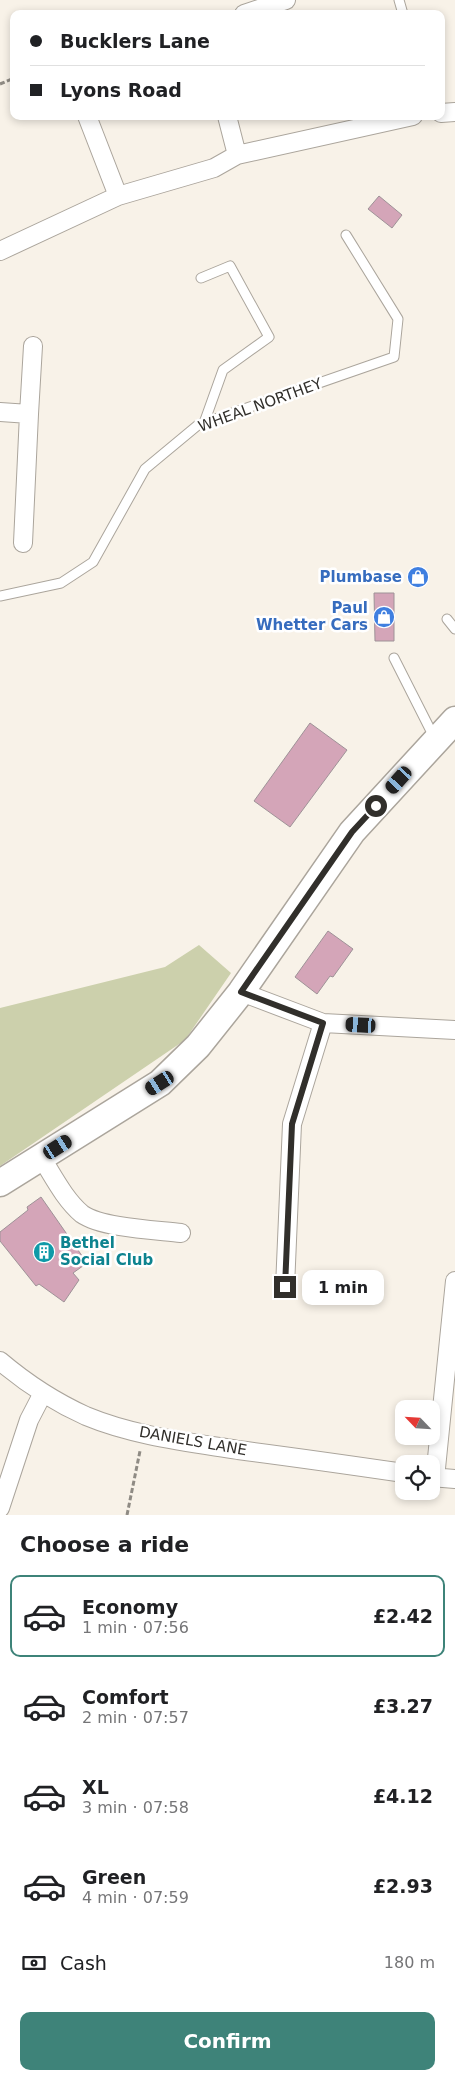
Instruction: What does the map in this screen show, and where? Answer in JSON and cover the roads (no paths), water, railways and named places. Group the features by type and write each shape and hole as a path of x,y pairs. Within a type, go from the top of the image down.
{"street":[{"path":"256,10 286,0"},
{"path":"89,120 118,196"},
{"path":"228,120 237,155"},
{"path":"0,251 118,196 214,168 237,155 395,120"},
{"path":"23,543 33,346"},
{"path":"0,412 30,414"},
{"path":"0,1183 160,1083 198,1046 241,992 352,832 455,720"},
{"path":"241,992 323,1023 455,1030"},
{"path":"285,1287 292,1124 323,1023"},
{"path":"41,1157 65,1194 83,1214 107,1224 181,1233"},
{"path":"435,1455 455,1281"},
{"name":"DANIELS LANE","path":"0,1361 20,1378 43,1393 87,1416 144,1433 173,1440 395,1472"},
{"path":"0,1508 28,1420 43,1393"},
{"path":"440,1478 455,1479"}],"lane":[{"name":"WHEAL NORTHEY","path":"0,596 61,584 93,562 145,469 198,425 394,357 398,320 346,235"},
{"path":"201,278 230,266 268,337 223,370 204,423"},
{"path":"447,619 455,628"},
{"path":"394,658 435,740"}],"place":[{"name":"Plumbase","path":"418,577"},
{"name":"Paul Whetter Cars","path":"384,617"},
{"name":"Bethel Social Club","path":"44,1252"}]}
